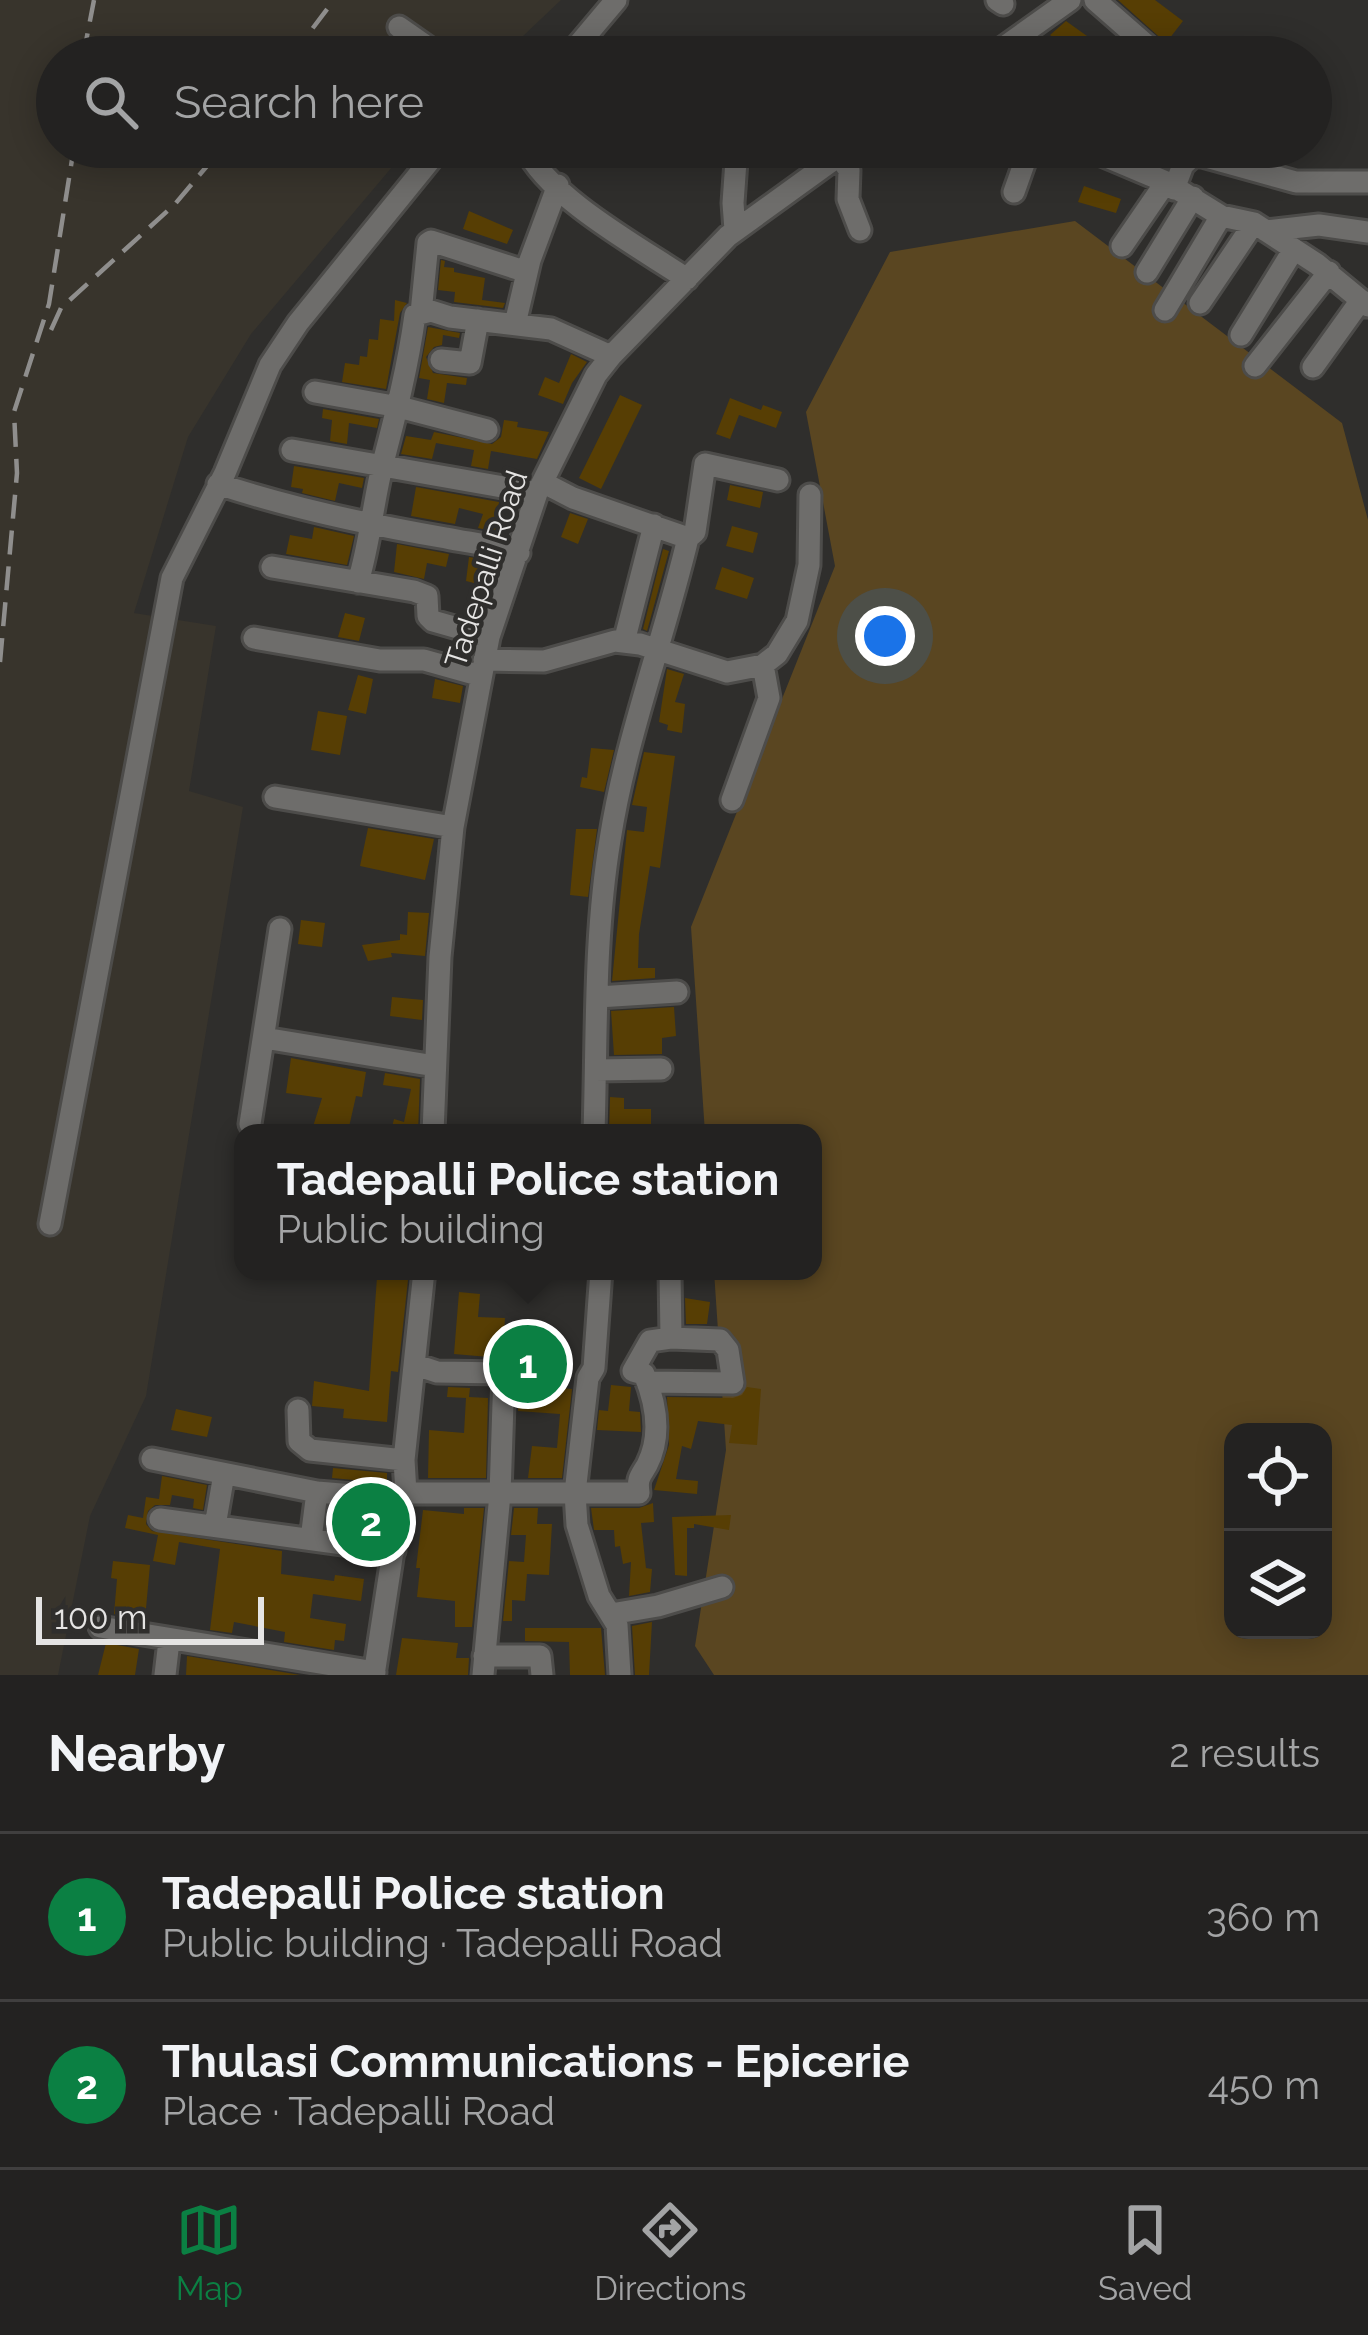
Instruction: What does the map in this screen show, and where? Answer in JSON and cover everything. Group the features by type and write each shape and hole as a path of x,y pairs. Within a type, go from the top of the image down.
{"street":[{"path":"586,36 616,0"},
{"path":"1012,36 1054,0"},
{"path":"1018,36 1070,0"},
{"path":"1095,0 1136,36"},
{"path":"399,28 411,36"},
{"path":"50,1225 172,578 271,365 298,322 424,168"},
{"path":"537,168 585,212 687,279"},
{"path":"735,168 736,230"},
{"name":"Tadepalli Road","path":"434,1124 453,827 485,657 540,488 596,376 611,356 736,230 820,168"},
{"path":"848,168 848,199 860,230"},
{"path":"1014,192 1023,168"},
{"path":"1128,168 1221,216 1260,227 1329,272 1364,303 1313,367"},
{"path":"1148,272 1182,168"},
{"path":"1246,168 1296,182 1368,182"},
{"path":"515,324 527,272 558,185"},
{"path":"1122,247 1177,190"},
{"path":"1165,310 1221,216"},
{"path":"1200,303 1260,227 1319,225 1368,232"},
{"path":"421,313 431,241 527,272"},
{"path":"1241,335 1294,249"},
{"path":"1255,366 1329,272"},
{"path":"358,583 416,315 431,310 551,329 611,356"},
{"path":"441,360 470,363 478,320"},
{"path":"315,392 487,430"},
{"path":"292,450 540,488 688,538"},
{"path":"594,1124 609,841 688,538 695,532 702,505 705,464 778,480"},
{"path":"218,484 372,523 481,541 519,553"},
{"path":"254,638 380,660 485,657 544,661 608,641 657,650 727,672 763,664 777,654 797,621 809,565 811,495"},
{"path":"624,642 654,525"},
{"path":"272,567 427,596 428,616 485,657"},
{"path":"732,800 769,698 763,664"},
{"path":"275,797 453,827"},
{"path":"250,1124 280,929"},
{"path":"598,997 677,992"},
{"path":"264,1038 435,1066"},
{"path":"596,1070 662,1070"},
{"path":"100,1627 375,1674 403,1496 423,1280"},
{"path":"600,1280 594,1368 588,1378 575,1493 577,1526 599,1596 620,1642 620,1675"},
{"path":"670,1280 671,1338"},
{"path":"152,1459 317,1492 403,1496 639,1493 637,1482 656,1436 654,1400 640,1377 650,1341 721,1340 728,1350 733,1383 640,1377 594,1368"},
{"path":"416,1365 437,1372 504,1373 500,1494 483,1665 540,1656 542,1675"},
{"path":"298,1410 298,1441 310,1450 404,1460"},
{"path":"215,1526 224,1474"},
{"path":"311,1539 317,1492"},
{"path":"160,1519 394,1551"},
{"path":"610,1614 722,1587"},
{"path":"165,1675 169,1641"}],"shaded area":[{"path":"0,0 561,0 523,36 36,36 36,168 391,168 251,334 188,437 134,613 216,626 189,791 243,807 146,1396 90,1516 58,1675 0,1675"},
{"path":"1075,221 1342,423 1368,520 1368,1675 714,1675 695,1646 726,1450 715,1280 822,1280 822,1124 704,1124 691,927 835,566 806,412 890,252"}],"building":[{"path":"1118,0 1155,0 1183,21 1171,36 1158,36"},
{"path":"1066,21 1087,36 1051,36"},
{"path":"1084,186 1121,199 1116,213 1078,202"},
{"path":"469,211 513,230 507,244 463,229"},
{"path":"441,260 454,272 485,278 482,300 505,303 503,308 454,302 455,292 438,290"},
{"path":"395,300 407,303 400,313 386,389 342,382 345,363 359,365 360,356 367,357 369,339 378,340 380,319 394,321"},
{"path":"428,327 460,333 459,338 443,335 442,345 426,357 433,373 467,378 466,385 447,383 444,403 427,399 430,380 419,378"},
{"path":"571,354 587,362 563,404 538,395 545,377 559,383"},
{"path":"620,395 642,405 601,489 579,478"},
{"path":"730,398 782,412 776,428 739,415 730,439 716,434"},
{"path":"323,409 379,419 377,428 349,423 347,444 330,441 332,420 322,418"},
{"path":"504,420 549,432 537,459 491,451 488,469 471,466 474,450 436,443 432,459 401,454 406,436 431,440 434,432 492,444 501,437"},
{"path":"294,466 364,478 362,488 339,483 335,501 302,493 303,489 291,487"},
{"path":"394,483 499,502 495,527 506,530 505,534 478,528 483,514 459,508 455,524 411,516 416,487"},
{"path":"730,485 763,492 760,508 727,500"},
{"path":"570,513 588,519 578,544 561,537"},
{"path":"732,526 758,533 753,553 726,546"},
{"path":"314,527 354,536 347,565 286,554 290,535 312,539"},
{"path":"397,544 449,554 446,567 427,563 424,579 394,572"},
{"path":"663,549 669,551 647,631 643,629"},
{"path":"469,557 496,562 490,587 466,581"},
{"path":"722,567 754,578 747,599 715,589"},
{"path":"345,613 365,618 359,641 338,637"},
{"path":"667,669 684,674 675,702 685,704 682,733 667,730 668,725 659,722"},
{"path":"358,675 373,679 366,714 348,710"},
{"path":"435,679 463,686 460,703 432,698"},
{"path":"318,711 347,716 340,755 311,750"},
{"path":"591,748 614,750 604,792 580,787 582,777 587,778"},
{"path":"644,752 675,756 660,868 650,866 639,934 638,968 655,968 655,978 612,981 627,830 644,832 647,807 632,805"},
{"path":"368,828 434,839 425,880 360,866"},
{"path":"576,829 597,829 588,897 570,895"},
{"path":"408,912 429,913 425,956 391,953 392,957 368,961 362,945 407,935"},
{"path":"301,920 325,923 322,947 298,944"},
{"path":"392,997 423,1000 422,1020 390,1016"},
{"path":"674,1007 676,1036 662,1038 662,1054 614,1055 611,1011"},
{"path":"291,1058 366,1072 362,1097 356,1096 350,1124 314,1124 322,1098 286,1093"},
{"path":"385,1073 420,1079 418,1124 393,1124 394,1119 404,1122 411,1089 383,1085"},
{"path":"610,1097 624,1098 624,1109 651,1109 651,1124 609,1124"},
{"path":"377,1280 408,1280 387,1422 343,1418 344,1409 312,1406 314,1381 369,1391"},
{"path":"459,1292 480,1294 478,1317 505,1318 503,1346 545,1350 542,1386 572,1389 562,1478 528,1478 532,1446 557,1448 560,1414 518,1411 519,1373 514,1359 454,1354"},
{"path":"685,1298 710,1302 707,1324 686,1324"},
{"path":"611,1385 631,1387 629,1411 640,1412 641,1432 597,1430 599,1410 608,1411"},
{"path":"448,1387 470,1388 469,1397 488,1398 486,1478 428,1478 429,1430 464,1433 466,1398 447,1397"},
{"path":"747,1387 761,1389 757,1445 729,1443 732,1425 698,1421 691,1449 682,1446 676,1479 698,1481 697,1494 654,1490 669,1445 667,1397 733,1398"},
{"path":"176,1409 212,1417 207,1437 171,1430"},
{"path":"333,1468 387,1473 387,1483 332,1478"},
{"path":"162,1476 207,1485 203,1510 193,1508 194,1499 172,1495 170,1505 155,1505 148,1511 146,1524 152,1531 282,1551 281,1574 334,1581 335,1575 364,1579 361,1601 313,1594 310,1618 346,1624 344,1641 335,1640 334,1650 284,1642 285,1632 234,1622 232,1633 210,1630 220,1549 179,1542 175,1565 153,1561 158,1535 125,1528 128,1515 143,1518 146,1497 159,1499"},
{"path":"653,1503 654,1522 641,1523 646,1568 652,1569 650,1592 629,1596 631,1562 623,1564 614,1530 594,1530 591,1508 639,1508"},
{"path":"464,1508 484,1508 472,1627 455,1627 455,1601 417,1597 420,1568 416,1568 423,1510 464,1514"},
{"path":"514,1508 538,1508 537,1524 552,1524 549,1575 527,1574 525,1601 512,1600 512,1621 503,1621 509,1561 524,1562 526,1535 511,1535"},
{"path":"731,1515 729,1530 694,1524 687,1528 687,1576 675,1575 672,1517"},
{"path":"113,1561 150,1565 145,1619 114,1614 117,1579 111,1578"},
{"path":"652,1622 649,1675 635,1675 632,1626"},
{"path":"525,1628 601,1628 605,1675 570,1675 569,1642 525,1641"},
{"path":"402,1638 458,1643 456,1658 469,1658 468,1675 396,1675"},
{"path":"106,1643 139,1649 135,1675 98,1675"},
{"path":"187,1656 300,1675 186,1675"}],"railway":[{"path":"87,36 94,0"},
{"path":"307,36 334,0"},
{"path":"0,662 17,473 14,412 49,304 71,168"},
{"path":"51,330 61,308 175,204 205,168"}],"place":[{"name":"Tadepalli Police station","path":"528,1364"},
{"name":"Thulasi Communications - Epicerie","path":"371,1522"}]}
